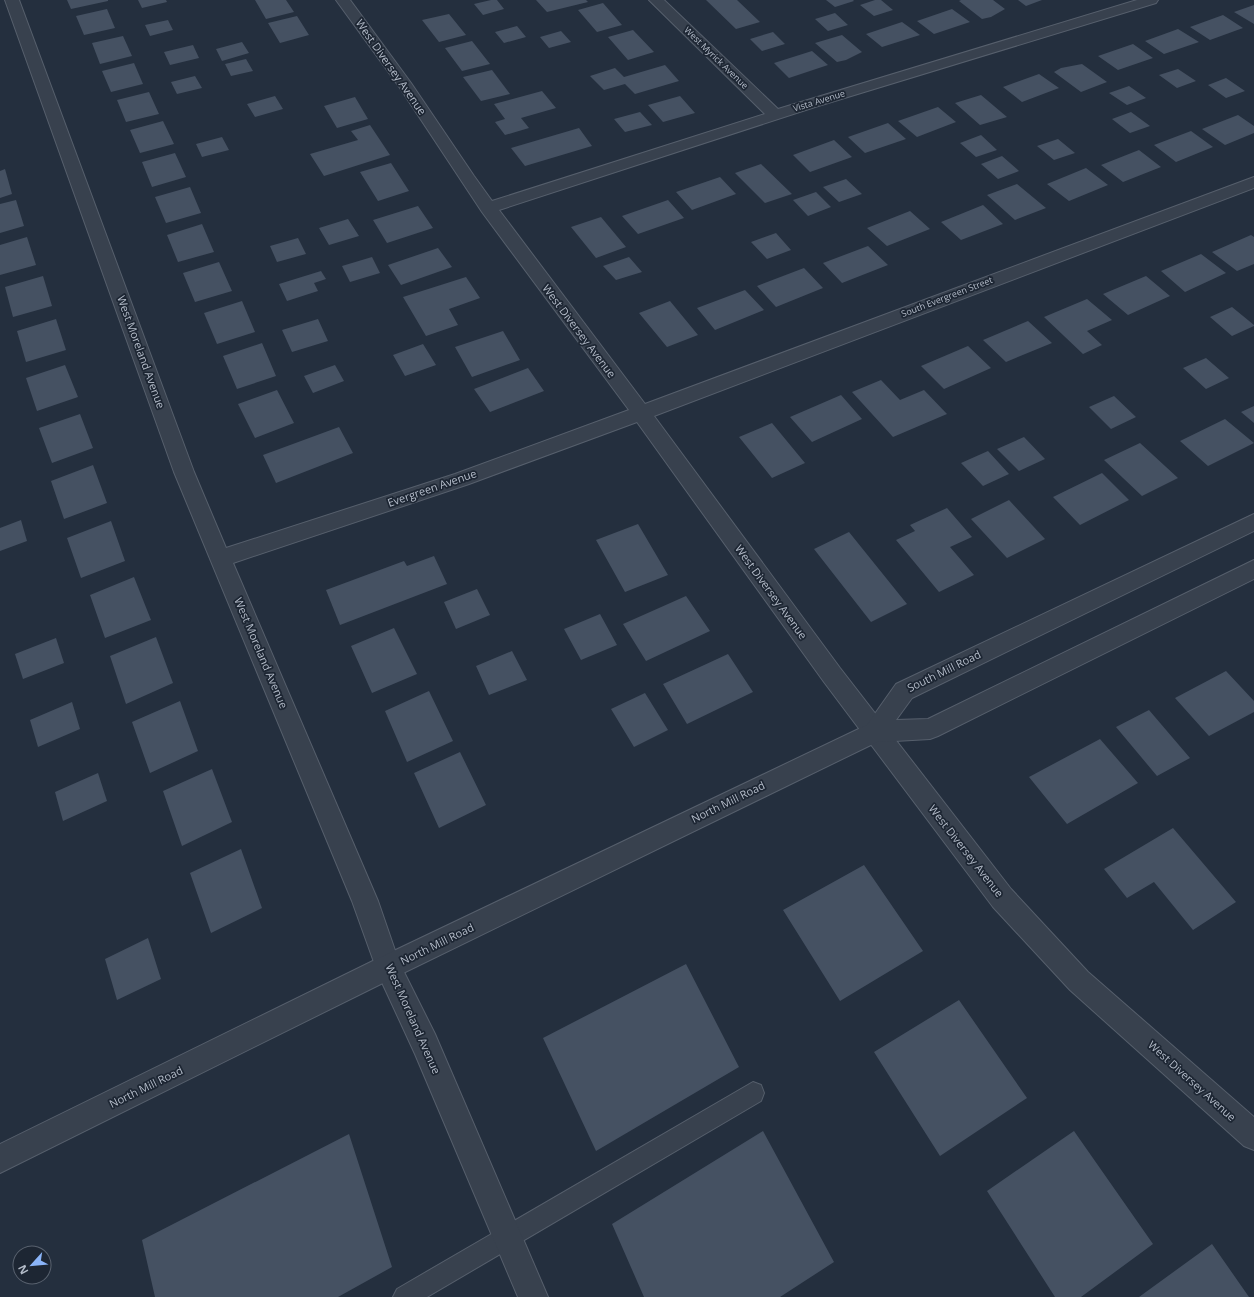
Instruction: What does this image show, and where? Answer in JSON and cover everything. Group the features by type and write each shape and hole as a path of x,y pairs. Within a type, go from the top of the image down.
{"street":[{"name":"West Moreland Avenue","path":"12,0 184,472 365,901 388,967 425,1044 533,1297"},
{"name":"West Diversey Avenue","path":"343,0 406,86 488,208 641,413 875,732 1002,898 1074,975 1254,1136"},
{"name":"West Myrick Avenue","path":"656,0 775,115"},
{"name":"Vista Avenue","path":"488,208 775,115 1151,0"},
{"name":"South Evergreen Street","path":"641,413 1254,182"},
{"name":"Evergreen Avenue","path":"221,558 462,479 641,413"},
{"name":"South Mill Road","path":"875,732 904,691 1254,522"},
{"path":"875,732 930,729 1254,569"},
{"name":"North Mill Road","path":"0,1159 388,967 875,732"}],"lane":[{"path":"405,1297 509,1238 753,1093"}],"building":[{"path":"67,0 108,0 108,1 71,9"},
{"path":"138,0 166,0 167,2 142,8"},
{"path":"255,0 286,0 294,12 266,19"},
{"path":"497,0 504,9 483,15 474,4"},
{"path":"536,0 586,0 588,2 547,12"},
{"path":"706,0 737,0 760,22 736,29"},
{"path":"826,0 853,0 854,1 835,7"},
{"path":"875,0 881,0 893,10 874,16 860,5"},
{"path":"993,0 1005,9 991,17 982,19 959,1"},
{"path":"1018,0 1042,0 1026,6"},
{"path":"603,3 622,25 597,32 578,10"},
{"path":"1254,5 1254,24 1234,12"},
{"path":"107,9 115,28 84,35 76,16"},
{"path":"952,9 970,22 934,34 917,21"},
{"path":"835,13 848,25 828,31 815,19"},
{"path":"449,14 466,35 439,42 422,20"},
{"path":"1223,15 1243,28 1210,40 1190,27"},
{"path":"297,16 309,35 280,43 268,23"},
{"path":"168,20 173,30 150,36 145,25"},
{"path":"902,22 920,35 882,47 866,34"},
{"path":"517,26 526,37 504,43 495,32"},
{"path":"1178,29 1199,42 1164,54 1145,41"},
{"path":"633,30 654,52 628,60 608,37"},
{"path":"561,31 571,42 549,48 540,37"},
{"path":"773,32 785,44 762,51 750,39"},
{"path":"842,35 862,52 846,60 837,62 815,43"},
{"path":"123,36 132,56 100,64 92,43"},
{"path":"472,41 490,64 462,71 445,48"},
{"path":"242,42 249,53 222,61 216,49"},
{"path":"1133,44 1153,58 1118,70 1098,56"},
{"path":"193,45 199,58 170,65 164,52"},
{"path":"812,51 828,65 789,78 774,63"},
{"path":"246,59 253,71 231,76 225,64"},
{"path":"134,63 143,84 111,92 102,71"},
{"path":"1082,64 1107,82 1081,92 1054,72 1061,68"},
{"path":"665,65 679,81 635,94 625,84 604,90 590,76 615,68 624,77"},
{"path":"1178,69 1196,81 1177,88 1159,75"},
{"path":"492,70 510,94 481,101 463,77"},
{"path":"1039,74 1059,88 1022,102 1003,87"},
{"path":"195,76 202,88 177,94 171,82"},
{"path":"1226,78 1245,91 1226,98 1208,85"},
{"path":"1129,86 1146,98 1127,105 1109,93"},
{"path":"542,91 556,108 521,118 529,128 505,135 495,122 505,119 494,104"},
{"path":"149,92 159,114 126,122 117,100"},
{"path":"981,95 1007,117 980,125 955,103"},
{"path":"275,96 283,109 255,117 247,104"},
{"path":"680,96 695,113 663,122 648,105"},
{"path":"355,97 368,119 337,128 324,106"},
{"path":"938,107 956,122 917,137 898,121"},
{"path":"640,112 652,125 625,132 614,119"},
{"path":"1131,112 1150,126 1130,133 1112,119"},
{"path":"1238,115 1254,126 1254,133 1225,145 1202,129"},
{"path":"163,121 174,144 140,153 130,130"},
{"path":"888,123 906,139 865,153 848,137"},
{"path":"370,125 390,155 324,176 310,154 358,140 351,131"},
{"path":"579,128 592,146 525,166 511,148"},
{"path":"1191,131 1213,147 1176,162 1154,145"},
{"path":"981,135 997,150 976,157 960,143"},
{"path":"222,137 229,150 202,157 196,144"},
{"path":"1058,139 1075,153 1054,160 1037,146"},
{"path":"834,140 852,157 810,172 793,155"},
{"path":"1139,150 1161,167 1123,182 1101,165"},
{"path":"175,153 186,177 152,187 142,162"},
{"path":"1002,156 1019,171 998,179 981,164"},
{"path":"391,163 409,191 378,201 360,172"},
{"path":"761,164 792,194 765,203 735,173"},
{"path":"1086,168 1108,185 1069,201 1047,184"},
{"path":"5,169 12,194 0,198 0,171"},
{"path":"720,177 736,194 692,210 676,192"},
{"path":"846,179 862,194 839,202 823,187"},
{"path":"1017,184 1046,208 1015,220 987,195"},
{"path":"190,187 201,213 166,223 155,197"},
{"path":"816,192 831,207 808,216 793,200"},
{"path":"16,200 24,226 0,233 0,204"},
{"path":"668,200 684,218 638,234 622,216"},
{"path":"983,205 1003,224 961,240 941,222"},
{"path":"418,206 433,228 387,243 373,220"},
{"path":"910,211 930,229 887,246 867,228"},
{"path":"601,217 626,247 596,258 571,227"},
{"path":"348,219 359,236 329,245 319,228"},
{"path":"202,224 214,252 178,262 167,235"},
{"path":"776,233 791,250 767,259 751,242"},
{"path":"1251,235 1254,237 1254,264 1237,271 1212,252"},
{"path":"27,237 36,265 0,275 0,245"},
{"path":"298,238 306,254 277,262 270,246"},
{"path":"868,246 888,265 842,283 823,263"},
{"path":"438,248 452,267 401,285 388,265"},
{"path":"1201,254 1226,273 1185,292 1161,271"},
{"path":"372,257 380,273 350,282 342,266"},
{"path":"629,257 642,272 616,280 603,266"},
{"path":"219,262 232,291 195,302 183,273"},
{"path":"804,268 823,288 776,307 757,286"},
{"path":"321,271 326,279 314,283 318,291 287,301 279,284"},
{"path":"43,276 52,306 13,317 5,287"},
{"path":"1146,276 1170,296 1128,315 1103,294"},
{"path":"466,277 480,298 449,309 458,325 426,336 403,297"},
{"path":"745,290 764,310 715,330 697,308"},
{"path":"1087,299 1112,320 1087,331 1102,345 1083,354 1044,317"},
{"path":"242,301 255,332 217,344 204,313"},
{"path":"670,301 698,335 667,347 639,313"},
{"path":"1232,307 1254,326 1232,336 1210,317"},
{"path":"56,319 66,350 26,362 17,331"},
{"path":"318,319 328,341 292,352 282,330"},
{"path":"1028,321 1052,343 1006,362 983,340"},
{"path":"503,331 520,360 472,377 455,347"},
{"path":"262,343 276,376 237,389 223,356"},
{"path":"423,344 436,365 405,376 393,355"},
{"path":"968,346 991,368 944,389 921,366"},
{"path":"1206,358 1229,378 1206,389 1183,368"},
{"path":"65,365 78,397 37,411 26,378"},
{"path":"335,365 344,381 313,393 304,376"},
{"path":"528,368 544,391 490,412 474,389"},
{"path":"881,380 900,400 924,390 947,414 893,437 852,392"},
{"path":"277,390 294,423 255,438 238,404"},
{"path":"841,395 862,419 812,442 790,417"},
{"path":"1114,396 1136,417 1111,429 1089,407"},
{"path":"1254,406 1254,423 1241,412"},
{"path":"80,414 93,448 52,463 39,428"},
{"path":"1225,419 1254,443 1208,466 1180,441"},
{"path":"772,423 805,463 772,478 739,437"},
{"path":"339,427 353,453 276,483 263,455"},
{"path":"1024,437 1045,459 1019,471 997,449"},
{"path":"1140,443 1178,478 1142,496 1104,460"},
{"path":"988,451 1009,474 983,486 961,463"},
{"path":"93,465 107,503 64,519 51,481"},
{"path":"1102,473 1129,500 1080,525 1053,497"},
{"path":"1009,500 1045,539 1007,558 971,519"},
{"path":"947,508 972,537 950,547 974,575 939,592 896,540 915,531 910,525"},
{"path":"21,520 27,541 0,551 0,528"},
{"path":"111,521 125,561 81,578 67,538"},
{"path":"638,524 668,575 625,592 596,540"},
{"path":"849,532 907,604 871,622 814,549"},
{"path":"434,556 447,584 340,625 326,590 404,561 407,566"},
{"path":"134,577 151,620 105,638 90,595"},
{"path":"477,589 490,615 456,629 444,602"},
{"path":"686,596 710,631 646,661 623,624"},
{"path":"600,614 617,645 581,660 564,629"},
{"path":"394,628 417,674 372,693 351,646"},
{"path":"156,637 173,683 126,704 110,656"},
{"path":"56,638 64,663 23,679 15,654"},
{"path":"512,651 527,680 489,695 476,666"},
{"path":"728,654 753,692 687,724 663,684"},
{"path":"1226,671 1254,701 1254,712 1209,736 1175,698"},
{"path":"429,691 453,741 407,762 385,711"},
{"path":"645,693 668,730 634,747 611,709"},
{"path":"180,701 198,751 150,773 132,722"},
{"path":"72,702 80,729 38,747 30,720"},
{"path":"1149,710 1190,758 1157,776 1116,727"},
{"path":"1100,739 1138,783 1067,824 1029,777"},
{"path":"460,752 486,805 439,828 414,773"},
{"path":"212,769 232,822 182,846 163,791"},
{"path":"98,773 107,801 63,821 55,792"},
{"path":"1173,828 1236,902 1193,930 1154,882 1127,898 1104,869"},
{"path":"241,849 262,908 211,933 190,873"},
{"path":"864,865 923,951 840,1001 783,910"},
{"path":"148,938 161,979 117,1000 105,959"},
{"path":"686,964 739,1067 596,1151 543,1038"},
{"path":"959,1000 1027,1098 940,1156 874,1052"},
{"path":"763,1131 834,1262 780,1297 644,1297 612,1224"},
{"path":"1074,1131 1153,1244 1081,1297 1055,1297 987,1191"},
{"path":"349,1134 392,1267 338,1297 155,1297 142,1240"},
{"path":"1212,1244 1249,1297 1139,1297"}]}
